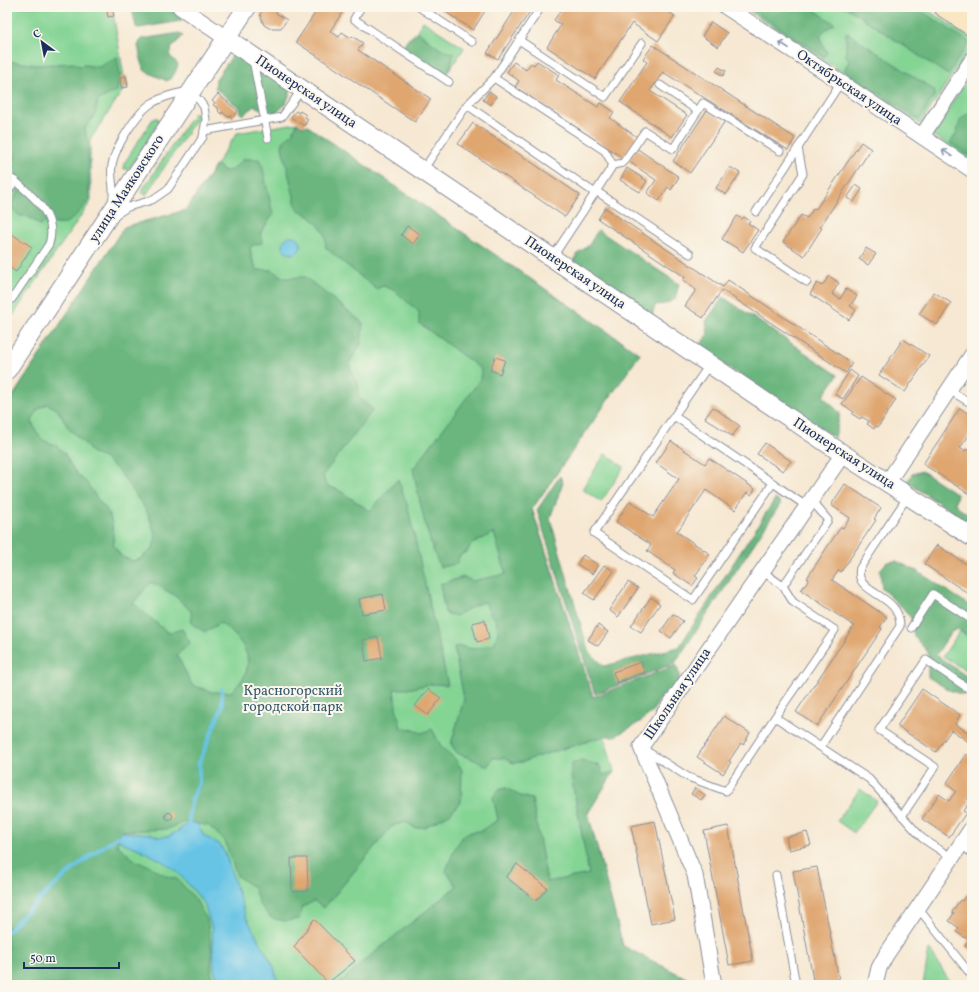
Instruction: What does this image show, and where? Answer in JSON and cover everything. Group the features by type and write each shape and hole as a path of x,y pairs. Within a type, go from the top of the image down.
{"main road":[{"path":"945,7 972,25"}],"street":[{"name":"Пионерская улица","path":"180,7 843,454 972,538"},
{"name":"улица Маяковского","path":"7,370 247,7"},
{"name":"Октябрьская улица","path":"726,7 972,170"},
{"path":"922,136 972,60"},
{"path":"888,483 972,355"},
{"name":"Школьная улица","path":"714,985 695,875 641,747 843,454"},
{"path":"875,985 879,968 886,955 952,858 966,849 972,828"}],"lane":[{"path":"361,7 354,19 449,82"},
{"path":"419,7 472,42"},
{"path":"423,171 467,105 494,78 541,7"},
{"path":"519,40 605,97 642,43"},
{"path":"252,56 268,138"},
{"path":"494,78 605,152 613,165"},
{"path":"756,212 841,82"},
{"path":"660,85 698,111"},
{"path":"204,131 282,117 302,89"},
{"path":"184,92 190,93 199,100 204,107 206,119 202,137 168,189 152,200 128,207 107,220 113,196 112,166 116,150 137,118 145,108 154,101 184,92"},
{"path":"552,258 613,165 623,163 645,131 673,150 703,103 780,150"},
{"path":"467,105 690,254"},
{"path":"798,148 803,174 755,248 807,282"},
{"path":"7,176 15,181 41,205 51,226 52,236 49,244 12,298 7,300"},
{"path":"7,193 15,181"},
{"path":"710,364 594,533 693,600 773,483"},
{"path":"949,390 972,404"},
{"path":"674,416 773,483 809,503 828,520 783,586"},
{"path":"821,746 900,626 900,618 894,606 864,585 858,574 860,568 908,496"},
{"path":"643,752 650,752 688,777 726,791 835,630 793,602 783,586 762,571"},
{"path":"911,628 933,594 972,620"},
{"path":"902,816 935,767 879,730 926,660 972,691"},
{"path":"775,717 869,779 922,838 952,858"},
{"path":"776,875 796,985"},
{"path":"918,908 972,976"}],"green space":[{"path":"7,7 112,7 124,77 126,76 128,87 125,87 90,140 91,201 7,324"},
{"path":"136,7 168,7 183,17 181,21 139,28 136,27 132,9"},
{"path":"743,7 923,7 972,39 972,45 920,124"},
{"path":"748,7 810,7 835,24 825,30 821,36 822,43 827,53 824,57"},
{"path":"846,7 915,7 969,42 948,75"},
{"path":"423,21 464,48 449,71 408,44"},
{"path":"418,32 440,49 454,54 446,75 436,76 400,52 407,40"},
{"path":"846,32 934,90 935,94 919,120 844,70 849,61 846,55"},
{"path":"180,33 183,36 172,47 170,56 178,64 176,71 171,78 167,81 145,71 138,46 141,39"},
{"path":"235,52 291,90 286,104 277,112 271,113 254,106 243,115 239,112 241,109 215,88 216,79"},
{"path":"117,57 120,75 117,91 98,100 95,115 85,128 88,145 89,200 74,217 62,224 44,223 40,225 27,216 20,216 14,211 11,205 21,186 14,165 16,150 7,139 7,95 12,85 7,78 7,58 9,61 37,65 74,63 78,66 85,65 99,67"},
{"path":"972,73 972,161 931,134"},
{"path":"194,113 198,116 146,195 141,192"},
{"path":"968,114 972,116 972,158 950,143 957,132 961,120"},
{"path":"158,118 159,122 129,169 124,169 125,162 152,120"},
{"name":"Красногорский городской парк","path":"297,123 304,127 306,125 640,354 532,509 593,697 614,771 588,813 623,946 694,982 693,985 7,985 7,405 124,227 186,210 237,133"},
{"path":"297,123 304,127 306,125 640,354 532,509 593,697 676,665 679,673 680,684 661,698 652,712 640,722 612,738 610,736 605,736 524,762 513,763 504,758 493,758 487,767 477,761 457,753 451,744 464,699 454,647 462,646 470,649 476,649 495,643 498,631 496,620 489,612 485,602 475,605 456,616 445,613 440,584 464,577 472,581 506,574 494,533 470,545 468,551 459,556 457,564 440,567 427,531 413,469 480,380 481,369 419,323 419,312 394,290 383,286 376,289 326,248 325,235 320,227 317,223 297,209 282,147 283,142 293,132"},
{"path":"243,159 259,159 262,165 273,215 261,232 262,243 253,245 250,248 257,270 272,270 284,278 305,277 363,323 361,344 349,363 352,374 358,384 359,397 373,410 323,475 326,486 337,489 370,511 398,479 408,508 448,685 431,684 408,689 394,689 396,707 401,728 411,729 422,733 432,729 442,748 455,759 462,770 461,801 450,814 425,827 415,828 406,822 392,826 324,908 314,901 303,907 299,919 284,921 271,918 259,904 254,888 237,876 225,841 209,826 186,821 168,829 121,831 117,845 137,862 148,865 166,876 177,879 196,900 207,920 212,952 211,975 215,985 7,985 7,405 124,227 186,210 217,164 224,171 232,170","holes":["47,404 57,409 69,429 93,454 104,458 121,474 142,504 148,514 156,536 153,548 140,559 132,561 121,556 114,546 112,522 107,510 86,482 77,474 65,454 56,445 44,441 36,432 32,421 37,410","151,582 174,595 191,611 192,624 205,632 220,623 238,638 246,652 248,659 247,667 244,677 231,692 212,692 192,685 177,655 190,643 182,629 168,633 133,603"]},
{"path":"598,230 679,284 675,299 665,304 655,305 652,316 573,263 577,254 589,245"},
{"path":"723,297 838,375 823,396 840,413 835,438 698,348 708,334 706,321"},
{"path":"605,454 624,467 601,502 582,489"},
{"path":"922,471 957,494 955,503 961,510 972,515 972,525 907,482 912,474"},
{"path":"560,476 563,483 550,518 588,650 604,666 679,647 775,499 781,503 675,663 595,694 537,510"},
{"path":"896,561 917,571 972,607 972,638 958,629 951,632 936,655 972,680 972,688 963,695 949,690 928,677 928,652 914,637 911,618 903,608 882,589 880,570 887,562"},
{"path":"960,631 972,639 972,675 943,656"},
{"path":"581,760 600,766 603,775 614,772 588,813 623,946 694,982 693,985 338,985 359,965 457,886 446,871 455,848 464,835 471,832 480,831 498,820 493,797 498,790 506,788 520,796 532,799 547,882 589,874 571,775 571,764"},
{"path":"860,789 877,801 854,833 837,821"},
{"path":"929,949 952,985 923,985"}],"water":[{"path":"292,236 298,239 301,245 298,251 292,254 286,251 283,245 286,239"},
{"path":"189,822 196,823 204,836 219,844 225,853 246,917 274,967 277,979 276,985 219,985 214,969 212,929 204,903 176,871 162,861 139,849 121,842 118,837 120,832 151,834 159,837 169,836"}],"building":[{"path":"106,7 112,7 114,16 108,17"},
{"path":"265,7 280,7 276,13 287,20 281,28 269,28 264,25 260,14"},
{"path":"319,7 346,7 330,31 339,37 342,32 363,43 358,50 431,99 415,122 296,42"},
{"path":"438,7 480,7 485,11 473,30"},
{"path":"517,7 533,7 498,59 487,53"},
{"path":"563,7 661,7 675,16 658,41 632,23 595,79 547,47 561,25 554,20"},
{"path":"711,22 727,33 718,47 702,36"},
{"path":"653,45 795,138 788,150 663,72 650,91 687,115 672,137 620,102 647,62 643,59"},
{"path":"537,61 559,75 556,80 598,107 601,103 614,112 610,118 637,137 623,158 515,87 519,81 507,72 514,62 526,70 531,63 534,65"},
{"path":"719,67 726,71 723,76 716,71"},
{"path":"126,76 128,87 121,88 120,77"},
{"path":"489,91 496,96 491,105 483,100"},
{"path":"218,94 238,111 232,118 230,115 228,117 222,112 221,114 218,111 219,109 213,105 215,103 212,101"},
{"path":"707,110 725,121 690,173 673,161"},
{"path":"296,111 299,113 300,111 306,115 305,117 308,119 304,126 291,117"},
{"path":"473,123 580,195 565,217 458,144"},
{"path":"861,142 871,149 820,227 822,228 804,256 783,242 801,215 807,218 814,208 816,209"},
{"path":"636,148 679,177 671,190 668,187 659,201 647,193 656,180 628,161"},
{"path":"730,167 740,173 726,195 716,188"},
{"path":"627,168 647,181 640,192 620,180"},
{"path":"856,185 862,189 854,202 847,198"},
{"path":"605,208 723,287 728,280 852,363 846,373 722,290 703,318 685,306 696,290 683,280 685,277 598,219"},
{"path":"737,216 742,219 744,217 750,221 748,223 758,230 743,252 722,239"},
{"path":"407,226 420,234 413,244 401,235"},
{"path":"7,231 32,247 16,272 7,266"},
{"path":"866,248 876,254 868,265 859,259"},
{"path":"829,276 839,283 832,294 840,299 846,289 857,296 850,306 856,310 849,320 810,294 817,283 822,286"},
{"path":"934,292 951,303 937,325 919,314"},
{"path":"903,339 929,356 905,392 879,375"},
{"path":"495,357 505,360 500,374 490,370"},
{"path":"850,370 858,376 843,399 835,394"},
{"path":"861,377 896,400 878,427 876,426 874,429 867,424 869,421 862,417 860,419 852,414 854,412 842,404"},
{"path":"713,407 740,426 732,436 705,418"},
{"path":"960,408 972,416 972,431 960,448 965,451 966,449 972,453 972,496 923,464"},
{"path":"671,441 705,464 709,458 755,489 751,495 747,492 735,510 706,490 677,532 710,554 695,576 698,578 692,586 673,573 675,570 647,551 651,545 616,522 630,501 653,517 679,479 656,463"},
{"path":"765,443 791,461 783,471 757,454"},
{"path":"845,484 881,508 874,519 876,520 841,572 839,570 832,580 887,617 880,627 882,629 817,726 796,712 854,626 801,590 828,546 841,527 843,528 850,518 831,505"},
{"path":"937,545 972,568 972,596 924,564"},
{"path":"583,555 598,565 592,574 577,564"},
{"path":"604,565 614,571 594,600 584,593"},
{"path":"628,582 638,588 618,617 609,610"},
{"path":"383,594 386,610 362,614 359,599"},
{"path":"651,597 660,604 641,632 631,626"},
{"path":"673,614 683,621 671,638 661,631"},
{"path":"485,620 489,639 477,642 472,623"},
{"path":"598,625 608,632 598,646 588,640"},
{"path":"378,637 382,658 366,661 363,640"},
{"path":"641,662 645,673 617,683 613,672"},
{"path":"428,689 441,698 428,715 415,706"},
{"path":"922,689 960,715 955,724 972,735 972,744 951,730 936,752 897,726"},
{"path":"724,716 750,733 743,745 741,743 729,761 731,762 723,774 697,757"},
{"path":"966,754 972,758 972,791 967,799 970,801 963,811 966,813 949,837 922,819 939,794 949,801 956,791 946,784"},
{"path":"695,788 705,795 701,800 691,794"},
{"path":"169,812 172,813 172,819 169,820 166,819 165,816 166,813"},
{"path":"655,821 675,919 651,924 631,826"},
{"path":"728,826 753,961 729,965 704,831"},
{"path":"807,832 811,845 789,850 786,837"},
{"path":"291,858 307,858 308,891 292,892"},
{"path":"517,864 547,888 536,901 506,877"},
{"path":"817,867 840,985 814,985 793,871"},
{"path":"972,887 972,951 965,946 969,940 956,932 959,928 949,921 954,913 952,912 960,900 962,901"},
{"path":"314,919 355,961 328,983 294,947"}],"waterway":[{"path":"189,826 189,814 192,799 199,783 199,763 222,707 222,689"},
{"path":"7,932 45,894 71,871 114,839 118,837 123,838"}]}
